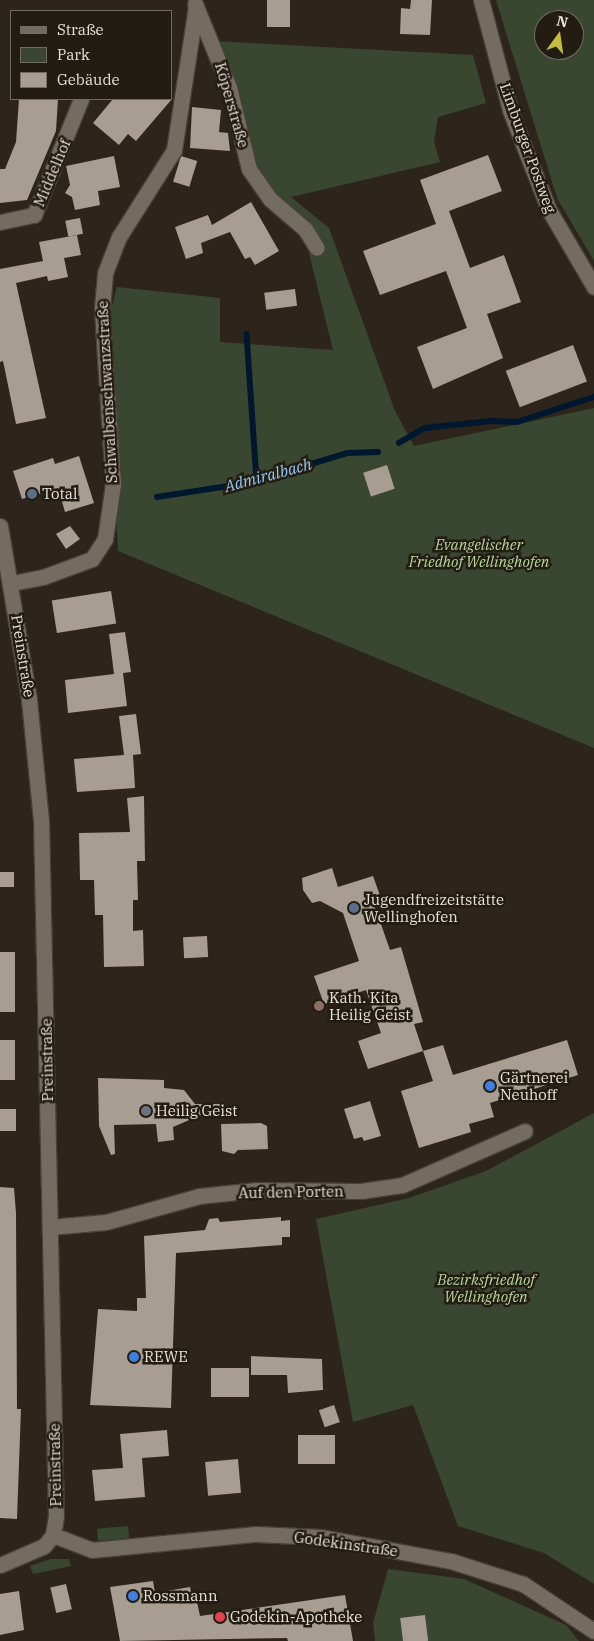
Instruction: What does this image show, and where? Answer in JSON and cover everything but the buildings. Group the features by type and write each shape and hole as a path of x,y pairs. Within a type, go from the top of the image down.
{"street":[{"name":"Limburger Postweg","path":"481,0 510,110 527,154 553,218 594,287"},
{"name":"Köperstraße","path":"194,3 210,34 241,124 249,169 270,199 304,229 318,248"},
{"name":"Schwalbenschwanzstraße","path":"12,583 43,577 92,559 105,538 113,474 102,308 105,273 119,237 174,150 194,3"},
{"name":"Middelhof","path":"0,222 34,215 81,100"},
{"name":"Preinstraße","path":"0,526 12,583 31,710 41,820 56,1516 53,1535"},
{"name":"Auf den Porten","path":"50,1227 106,1222 199,1196 257,1190 361,1192 402,1185 525,1131"},
{"name":"Godekinstraße","path":"53,1535 92,1550 256,1534 320,1538 386,1549 451,1561 523,1584 594,1631"},
{"path":"0,1565 44,1546 53,1535"}],"green space":[{"path":"496,0 594,0 594,261 557,198"},
{"name":"Evangelischer Friedhof Wellinghofen","path":"213,41 473,55 486,103 438,117 434,142 440,162 291,197 329,228 395,411 414,446 594,408 594,748 118,551 107,325 117,287 220,298 220,342 333,350 302,225 253,169"},
{"name":"Bezirksfriedhof Wellinghofen","path":"594,1113 594,1584 544,1553 458,1526 413,1405 353,1422 316,1219 409,1198 486,1171"},
{"path":"128,1526 129,1538 98,1541 97,1529"},
{"path":"51,1559 69,1559 71,1566 33,1574 30,1566"},
{"path":"388,1569 464,1579 566,1625 579,1641 375,1641 373,1623"}],"waterway":[{"path":"247,334 257,480"},
{"name":"Admiralbach","path":"399,443 425,428 491,421 517,422 594,397"},
{"name":"Admiralbach","path":"157,497 248,483 348,453 378,452"}],"place":[{"name":"Total","path":"32,494"},
{"name":"Jugendfreizeitstätte Wellinghofen","path":"354,908"},
{"name":"Kath. Kita Heilig Geist","path":"319,1006"},
{"name":"Gärtnerei Neuhoff","path":"490,1086"},
{"name":"Heilig Geist","path":"146,1111"},
{"name":"REWE","path":"134,1357"},
{"name":"Rossmann","path":"133,1596"},
{"name":"Godekin-Apotheke","path":"220,1617"}]}
